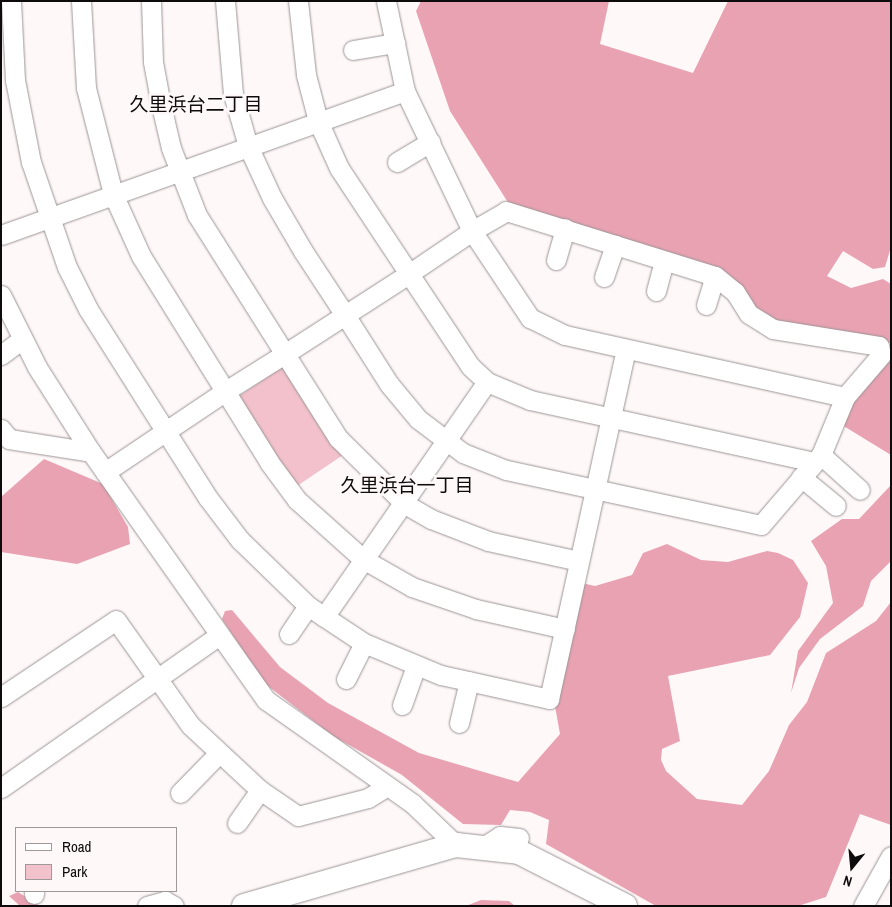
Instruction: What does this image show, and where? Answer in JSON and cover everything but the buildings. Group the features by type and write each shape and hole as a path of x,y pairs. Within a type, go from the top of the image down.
{"main road":[{"path":"244,906 456,845 519,852 542,861 625,906"}],"street":[{"path":"11,1 19,107 48,218 88,308 165,431 240,540 308,606 364,643 416,666 469,681 550,699 626,349"},
{"path":"81,1 86,88 113,194 141,256 224,392 298,500 363,559 438,598 565,629"},
{"path":"151,1 153,62 178,170 208,234 283,355 338,438 405,504 488,541 579,561"},
{"path":"105,472 224,392 283,355 345,315 407,275 472,231 506,211 715,276 735,292 749,314 773,329 878,346 881,355 845,396 817,458 761,525 506,470 446,442 389,384 345,315 288,227 248,146 229,77 224,1"},
{"path":"298,1 299,39 318,121 339,168 456,350 487,382 530,400 817,458 860,490"},
{"path":"386,1 405,91 472,231 512,295 538,324 626,349 845,396"},
{"path":"353,50 395,43"},
{"path":"1,235 178,170 405,91"},
{"path":"397,162 430,142"},
{"path":"556,260 564,228"},
{"path":"604,277 615,246"},
{"path":"656,291 664,260"},
{"path":"706,305 715,276"},
{"path":"1,295 22,339 105,472 218,636 266,700 387,786 456,845"},
{"path":"1,355 22,339"},
{"path":"324,617 363,559 405,504 487,382"},
{"path":"1,430 9,439 92,452"},
{"path":"801,476 836,506"},
{"path":"289,634 308,606"},
{"path":"1,697 116,620 156,678 218,754 260,790 298,816 368,798 387,786"},
{"path":"1,788 218,636"},
{"path":"346,679 364,643"},
{"path":"402,705 416,666"},
{"path":"460,724 469,681"},
{"path":"180,793 218,754"},
{"path":"237,822 260,790"},
{"path":"483,847 500,836 519,838"},
{"path":"863,906 891,856"},
{"path":"173,892 182,906"},
{"path":"147,906 165,901 174,906"}],"green space":[{"path":"285,365 345,454 296,487 236,398"}],"shaded area":[{"path":"421,1 609,1 600,44 693,73 728,1 891,1 891,247 885,267 873,269 843,251 827,276 851,288 883,279 891,284 891,343 779,323 755,310 740,289 509,204 450,111 416,11"},
{"path":"891,351 891,455 842,425 855,394"},
{"path":"44,459 103,484 128,527 130,544 77,564 1,552 1,497"},
{"path":"891,485 891,561 871,581 863,606 820,639 799,668 791,693 798,651 833,603 826,566 811,541 842,519 859,519"},
{"path":"667,544 701,560 728,562 767,551 778,553 793,560 808,583 800,617 770,655 668,676 680,741 662,749 661,760 666,771 697,799 742,805 769,771 789,725 807,702 826,653 876,621 891,602 891,825 860,814 826,897 798,906 656,906 546,844 549,820 530,812 510,810 501,825 463,824 402,775 333,736 264,683 222,619 225,611 232,610 280,667 328,703 419,753 518,782 560,734 555,706 582,583 595,586 632,575 643,553"},
{"path":"18,892 40,906 20,906 9,896"},
{"path":"481,900 509,901 515,906 466,906"}],"district":[{"name":"久里浜台二丁目","path":"196,105"},
{"name":"久里浜台一丁目","path":"407,486"}]}
